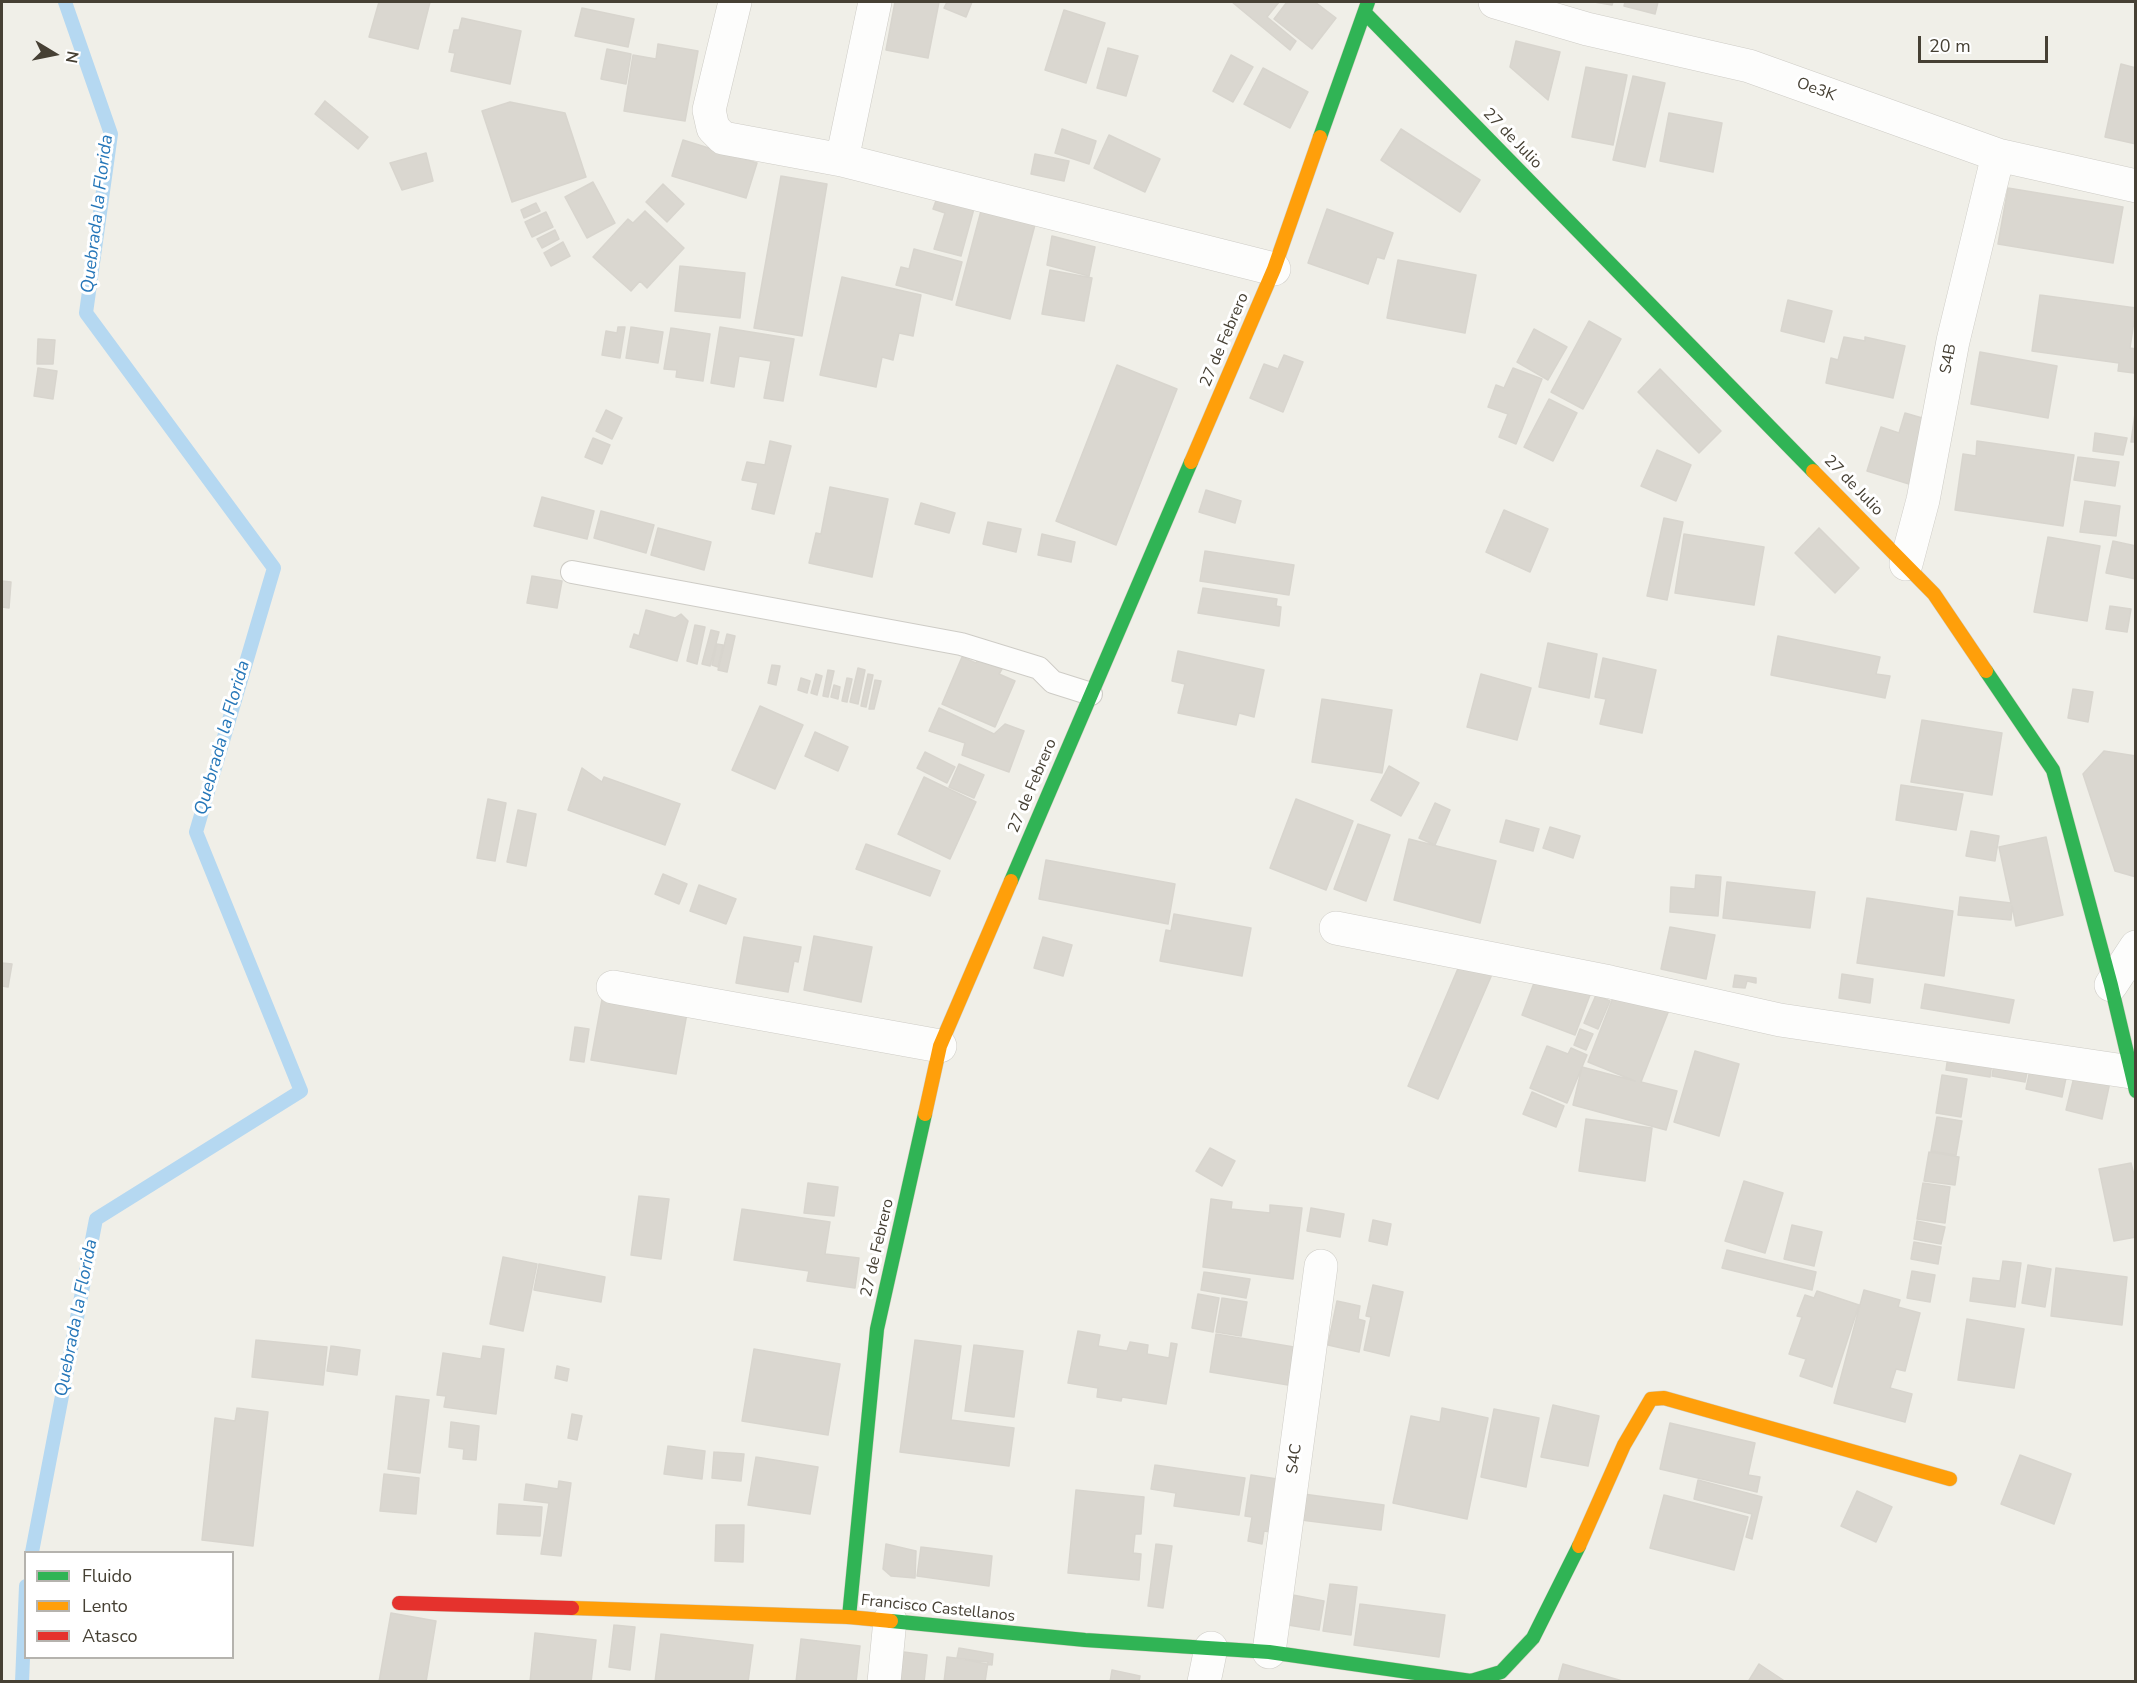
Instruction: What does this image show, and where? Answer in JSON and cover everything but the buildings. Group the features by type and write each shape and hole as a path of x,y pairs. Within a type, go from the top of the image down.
{"street":[{"path":"735,2 709,110 713,128 723,138 842,160 1274,268"},
{"path":"842,160 875,2"},
{"name":"Oe3K","path":"1495,2 1587,29 1749,66 1998,154 2136,186"},
{"name":"27 de Febrero","path":"849,1617 877,1329 940,1046 1274,268 1367,8"},
{"name":"27 de Julio","path":"1367,8 1934,594 2053,770 2111,985 2133,1082"},
{"name":"S4B","path":"1906,564 1923,500 1953,341 1998,154"},
{"path":"1336,928 1610,982 1779,1020 2133,1082"},
{"path":"2111,985 2136,947"},
{"path":"613,987 940,1046"},
{"name":"S4C","path":"1269,1652 1321,1266"},
{"path":"1471,1681 1500,1672 1533,1638 1568,1570 1624,1445 1651,1398 1664,1398 1950,1479"},
{"name":"Francisco Castellanos","path":"399,1603 849,1617 1085,1640 1269,1652 1471,1681"},
{"path":"884,1682 890,1620"},
{"path":"1204,1682 1211,1648"}],"lane":[{"path":"572,572 961,644 1039,668 1053,682 1091,694"}],"waterway":[{"name":"Quebrada la Florida","path":"32,1551 96,1219 301,1091 196,832 274,568 86,313 111,134 65,2"},
{"name":"Quebrada la Florida","path":"22,1682 24,1634"}],"traffic: fast":[{"path":"1320,137 1368,2"},
{"path":"1366,14 1813,471"},
{"path":"1011,881 1191,462"},
{"path":"1986,671 2053,770 2111,985 2136,1091"},
{"path":"849,1617 877,1329 925,1114"},
{"path":"891,1621 1085,1640 1269,1652 1471,1681 1501,1672 1533,1638 1579,1546"}],"traffic: slow":[{"path":"1191,462 1274,269 1320,137"},
{"path":"1813,471 1934,594 1986,671"},
{"path":"925,1114 940,1046 1011,881"},
{"path":"1579,1546 1624,1445 1651,1399 1664,1398 1950,1479"},
{"path":"572,1608 849,1617 891,1621"}],"traffic: jam":[{"path":"399,1603 572,1608"}]}
